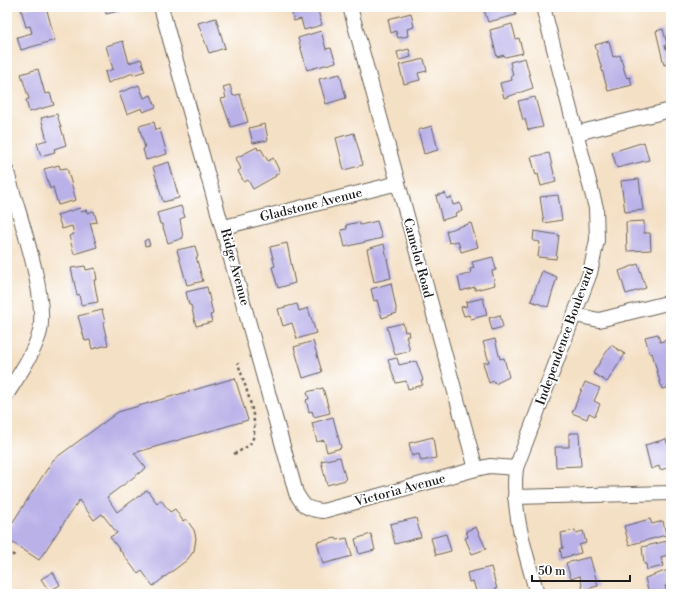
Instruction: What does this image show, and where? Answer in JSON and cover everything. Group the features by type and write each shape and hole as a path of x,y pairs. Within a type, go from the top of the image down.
{"street":[{"name":"Ridge Avenue","path":"162,7 224,227 296,493 303,505 311,510 323,511"},
{"name":"Camelot Road","path":"350,7 476,469"},
{"name":"Independence Boulevard","path":"537,594 518,521 515,497 516,468 575,315 590,272 597,240 596,208 543,7"},
{"path":"577,133 671,110"},
{"path":"7,172 38,284 41,310 39,334 30,357 7,394"},
{"name":"Gladstone Avenue","path":"224,227 398,183"},
{"path":"575,315 599,320 671,302"},
{"path":"476,469 490,466 516,468"},
{"name":"Victoria Avenue","path":"323,511 476,469"},
{"path":"515,497 671,493"}],"path":[{"path":"234,454 249,444 254,434 253,417 238,363"},
{"path":"7,559 16,553"}],"building":[{"path":"30,7 46,7 55,40 21,50 17,37 32,33 30,26 26,27 21,9"},
{"path":"105,7 127,7 127,9 106,14"},
{"path":"290,7 317,7 322,25 304,30 301,19 294,21"},
{"path":"496,7 514,7 516,15 488,22 484,10"},
{"path":"411,13 414,27 407,29 408,36 398,38 396,31 391,33 388,19"},
{"path":"216,18 225,48 209,53 198,23"},
{"path":"512,24 516,39 519,38 523,53 505,57 504,55 497,57 490,30"},
{"path":"663,29 667,44 665,45 666,49 671,48 671,63 664,65 656,31"},
{"path":"321,31 326,49 331,48 336,62 307,70 298,38"},
{"path":"123,41 129,63 141,59 145,71 133,75 133,73 108,83 105,72 113,69 106,46"},
{"path":"609,41 613,57 620,55 627,78 630,77 632,85 608,91 595,45"},
{"path":"409,49 411,57 399,60 397,52"},
{"path":"525,58 533,88 504,98 500,83 512,80 511,76 513,76 510,62"},
{"path":"424,59 427,71 418,73 420,80 404,84 399,65"},
{"path":"38,69 45,94 50,93 54,105 29,112 26,100 29,99 21,74"},
{"path":"340,74 346,98 326,104 319,79"},
{"path":"139,85 144,98 151,95 156,107 143,112 142,108 127,114 119,93"},
{"path":"230,85 233,96 240,94 248,122 231,127 221,99 226,98 223,87"},
{"path":"535,97 543,127 528,130 525,119 523,120 518,101"},
{"path":"57,114 66,145 54,149 55,152 41,156 37,143 47,140 41,118"},
{"path":"154,122 156,130 160,129 167,154 146,160 143,149 145,148 139,126"},
{"path":"265,124 268,140 253,143 249,128"},
{"path":"432,126 438,150 424,154 418,130"},
{"path":"354,133 363,165 344,170 336,138"},
{"path":"644,142 649,160 617,168 612,152"},
{"path":"257,147 258,150 261,149 268,161 273,158 280,172 275,175 276,176 253,189 248,180 244,182 238,171 241,169 236,158"},
{"path":"549,153 556,182 541,186 531,157"},
{"path":"169,162 179,198 163,202 153,167"},
{"path":"59,165 60,169 67,168 76,200 58,205 53,187 50,189 44,169"},
{"path":"639,179 643,210 625,212 621,181"},
{"path":"445,193 447,199 451,197 453,205 460,203 462,211 455,213 456,216 442,220 436,196"},
{"path":"558,195 562,220 544,223 540,197"},
{"path":"181,206 185,217 180,219 183,238 168,243 157,213"},
{"path":"80,208 81,212 87,210 87,213 94,211 97,222 90,223 97,247 74,254 69,236 74,234 72,226 62,229 57,215"},
{"path":"377,221 382,238 345,247 341,230 347,229 346,225 359,222 360,225"},
{"path":"644,221 644,233 650,233 651,250 627,251 626,222"},
{"path":"471,223 478,247 461,252 458,241 449,243 446,231"},
{"path":"534,231 559,235 556,259 538,257 540,242 533,241"},
{"path":"148,239 150,245 145,246 144,241"},
{"path":"287,243 295,283 278,288 272,267 275,266 270,247"},
{"path":"384,244 391,278 374,282 367,249"},
{"path":"195,246 198,257 196,257 203,281 187,285 177,250"},
{"path":"493,257 496,270 492,271 495,285 475,290 475,287 461,291 458,277 471,273 470,269 474,268 472,262"},
{"path":"638,264 646,288 626,294 619,271"},
{"path":"85,266 86,270 95,268 97,280 94,280 98,302 81,305 79,294 77,295 71,268"},
{"path":"542,271 557,277 548,307 531,301"},
{"path":"391,283 397,313 382,318 377,300 374,301 371,289"},
{"path":"207,287 213,314 210,315 212,322 196,326 186,292"},
{"path":"483,298 487,315 471,319 469,315 464,316 461,307 467,306 466,302"},
{"path":"297,304 299,311 308,308 316,333 297,339 292,323 283,326 278,309"},
{"path":"102,310 105,322 103,323 108,345 92,349 90,340 85,341 78,316"},
{"path":"500,315 503,327 492,330 489,318"},
{"path":"403,323 405,332 408,331 409,336 406,336 410,351 395,355 387,327"},
{"path":"658,334 660,342 670,339 671,344 671,387 662,389 652,353 650,354 645,337"},
{"path":"495,339 500,359 504,358 509,377 495,384 494,381 489,383 483,363 489,362 483,342"},
{"path":"313,341 322,372 303,378 294,347"},
{"path":"611,345 625,354 607,382 593,373"},
{"path":"397,358 399,365 416,361 423,380 421,381 423,385 408,389 406,381 396,383 388,360"},
{"path":"235,378 248,420 134,453 146,468 107,497 117,512 147,490 157,503 161,500 170,512 175,509 183,521 186,519 194,530 196,538 194,551 187,560 153,586 142,571 138,574 110,537 117,533 102,514 94,520 79,500 39,560 7,539 7,531 53,460 118,412"},
{"path":"585,382 600,388 594,401 600,404 595,416 589,413 587,419 572,413"},
{"path":"323,388 330,413 314,417 312,411 309,412 306,400 309,399 307,392"},
{"path":"333,417 341,448 327,452 324,440 317,442 312,423"},
{"path":"569,433 579,433 581,466 556,467 555,447 569,447"},
{"path":"433,437 436,458 421,461 419,454 412,456 409,443"},
{"path":"666,439 671,457 671,467 660,470 659,466 651,469 645,445"},
{"path":"340,457 346,480 327,485 321,461"},
{"path":"416,518 421,537 395,544 390,524"},
{"path":"650,519 652,524 663,521 666,535 629,545 624,526"},
{"path":"476,527 486,549 472,554 465,538 468,537 466,531"},
{"path":"575,530 576,533 583,531 586,543 579,545 581,553 562,558 560,549 563,548 561,533"},
{"path":"371,534 375,550 359,554 355,539"},
{"path":"446,534 451,551 436,555 431,538"},
{"path":"336,538 337,540 347,538 352,556 323,564 317,542"},
{"path":"667,541 671,554 661,557 663,566 647,570 646,564 644,564 642,547"},
{"path":"590,557 598,586 583,590 580,576 571,579 566,563"},
{"path":"491,567 497,589 495,589 496,594 477,594 473,581 469,582 467,573"},
{"path":"671,569 671,584 665,586 667,594 649,594 645,578"},
{"path":"53,572 60,585 49,591 41,579"}]}
